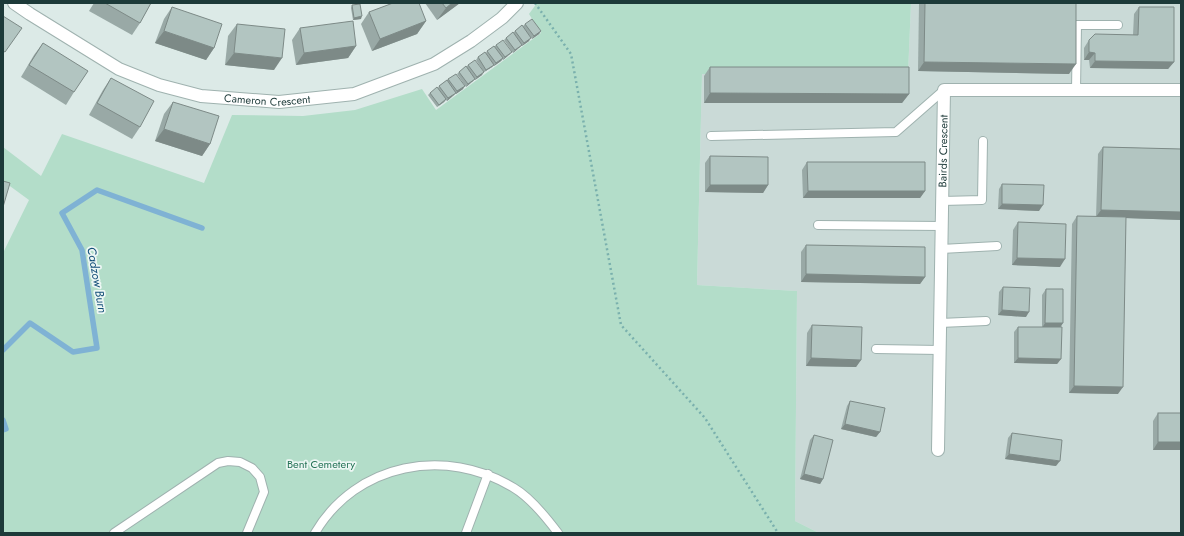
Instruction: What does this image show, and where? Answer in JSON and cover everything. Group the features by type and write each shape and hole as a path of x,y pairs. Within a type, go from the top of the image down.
{"street":[{"name":"Cameron Crescent","path":"14,3 119,69 159,85 201,96 279,102 354,94 434,64 471,41 502,18 517,3"},
{"path":"944,90 1181,90"},
{"name":"Bairds Crescent","path":"938,450 944,90"}],"lane":[{"path":"1076,90 1077,25 1118,25"},
{"path":"711,136 896,132 944,90"},
{"path":"942,200 982,200 983,141"},
{"path":"818,225 942,226"},
{"path":"941,249 997,246"},
{"path":"940,323 986,321"},
{"path":"876,349 940,350"},
{"path":"114,533 218,463 228,461 240,462 252,468 260,477 264,492 247,533"},
{"path":"315,533 321,523 339,503 359,487 381,476 407,468 435,464 466,468 488,474 515,488 541,510 558,533"},
{"path":"466,533 488,474"}],"path":[{"path":"535,3 571,54 621,325 705,418 778,533"}],"shaded area":[{"path":"911,3 1181,4 1181,533 819,533 795,521 797,291 697,285 702,74 908,74"}],"green space":[{"name":"Bent Cemetery","path":"537,3 911,3 908,74 702,74 697,285 797,291 795,521 819,533 3,533 3,253 29,200 3,181 3,147 41,176 62,134 204,183 232,115 303,116 355,110 422,89 436,110 541,33 529,14"}],"building":[{"path":"105,3 151,3 140,23"},
{"path":"393,3 419,3 426,21 380,39 369,12"},
{"path":"442,3 452,3 446,8"},
{"path":"925,3 1076,3 1076,64 924,62"},
{"path":"360,4 362,16 354,18 352,5"},
{"path":"172,7 222,24 214,48 164,31"},
{"path":"1139,7 1174,7 1174,62 1095,61 1095,53 1089,52 1089,40 1095,34 1138,35"},
{"path":"3,16 22,28 5,52 3,51"},
{"path":"532,19 541,31 534,36 525,24"},
{"path":"353,21 356,46 304,53 300,28"},
{"path":"237,24 285,29 282,58 234,53"},
{"path":"522,25 531,38 524,43 515,31"},
{"path":"513,32 522,45 515,50 506,38"},
{"path":"503,40 512,52 505,57 496,45"},
{"path":"43,43 88,71 74,92 29,65"},
{"path":"494,46 503,58 496,63 487,51"},
{"path":"485,52 494,65 486,70 478,57"},
{"path":"475,60 484,72 477,77 468,65"},
{"path":"466,66 475,79 468,84 459,72"},
{"path":"710,67 909,67 909,94 710,93"},
{"path":"456,74 465,86 457,91 448,79"},
{"path":"111,78 154,101 140,127 97,103"},
{"path":"447,80 456,93 448,98 439,86"},
{"path":"437,87 446,99 439,105 430,93"},
{"path":"173,102 219,116 210,144 164,129"},
{"path":"1103,147 1181,149 1181,212 1101,210"},
{"path":"710,156 768,157 768,185 710,185"},
{"path":"807,162 925,162 925,191 808,191"},
{"path":"3,181 10,183 3,207"},
{"path":"1002,184 1044,185 1043,205 1002,204"},
{"path":"1077,216 1126,217 1123,387 1074,386"},
{"path":"1018,222 1066,224 1065,259 1017,258"},
{"path":"806,245 925,247 925,277 806,274"},
{"path":"1003,287 1030,288 1029,312 1002,310"},
{"path":"1046,289 1063,289 1063,323 1045,323"},
{"path":"812,325 862,327 861,360 811,358"},
{"path":"1018,327 1062,327 1061,359 1018,358"},
{"path":"850,401 885,408 880,432 845,424"},
{"path":"1158,413 1181,413 1181,442 1158,442"},
{"path":"1012,433 1062,440 1060,461 1009,454"},
{"path":"814,435 833,440 823,479 804,474"}],"waterway":[{"name":"Cadzow Burn","path":"3,350 30,323 73,352 97,348 82,250 62,213 97,190 202,228"},
{"name":"Cadzow Burn","path":"3,420 6,429 3,430"}]}
